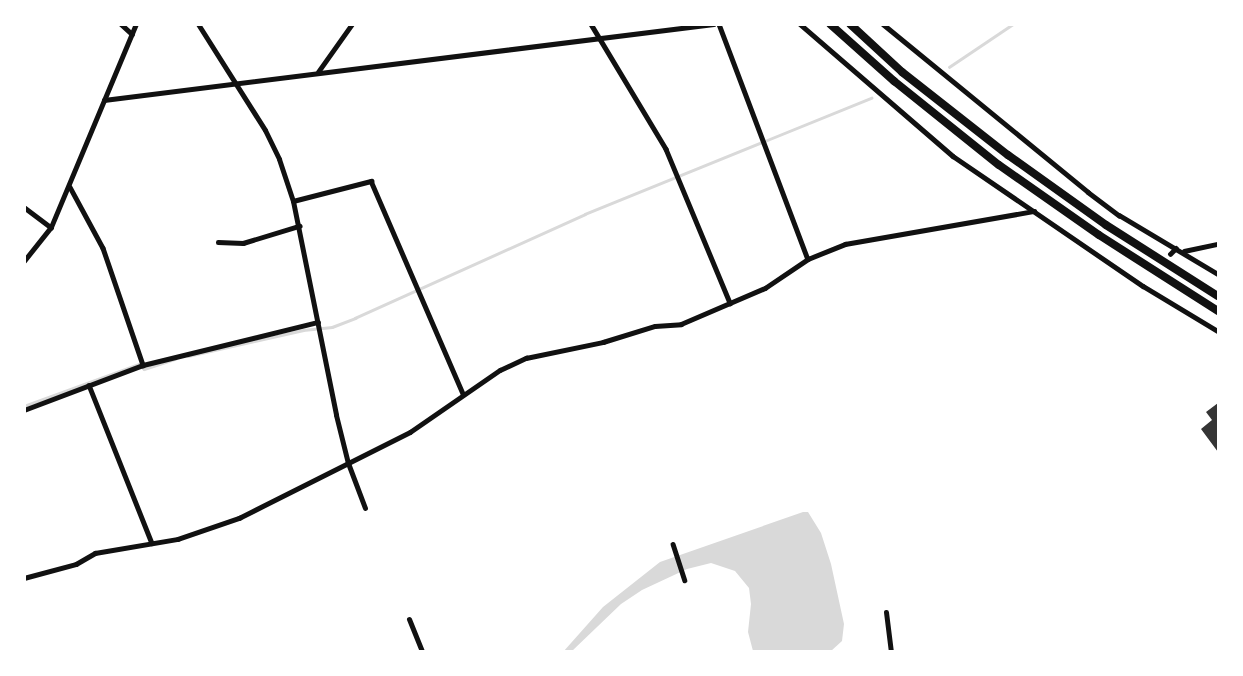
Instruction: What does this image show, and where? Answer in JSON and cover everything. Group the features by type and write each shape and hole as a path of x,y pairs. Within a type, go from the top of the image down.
{"highway":[{"path":"830,24 894,81 999,165 1099,235 1219,311"},
{"path":"850,24 943,105 1018,163 1106,225 1219,296"}],"street":[{"path":"121,24 132,34"},
{"path":"24,261 51,227 136,24"},
{"path":"198,24 265,130 279,159 299,226 348,463 365,508"},
{"path":"318,72 352,24"},
{"path":"591,24 677,172 730,303"},
{"path":"104,100 713,24"},
{"path":"719,24 808,259"},
{"path":"800,24 953,156 1143,286 1219,331"},
{"path":"883,24 1088,192 1119,215 1219,274"},
{"path":"293,201 372,181 463,394"},
{"path":"69,186 103,248 143,365"},
{"path":"24,206 51,227"},
{"path":"24,578 76,564 95,553 178,539 239,518 410,432 500,370 526,358 603,342 655,326 681,324 765,288 808,259 845,244 1034,211"},
{"path":"218,242 243,243 299,226"},
{"path":"1183,252 1219,244"},
{"path":"1170,254 1176,248"},
{"path":"1143,286 1149,278"},
{"path":"24,410 143,365 319,322"},
{"path":"89,385 152,543"},
{"path":"673,544 685,580"},
{"path":"886,612 891,652"},
{"path":"409,620 422,652"}],"shaded area":[{"path":"808,512 821,533 844,624 842,641 831,651 753,651 748,632 751,604 749,588 735,571 711,563 687,569 642,590 621,604 572,651 563,652 603,607 660,562"}],"building":[{"path":"1218,403 1218,452 1201,429 1212,420 1206,412"}],"waterway":[{"path":"949,67 1013,24"},
{"path":"188,356 303,330 332,327 585,214 871,98"},
{"path":"24,406 139,364 144,369 175,359"}]}
